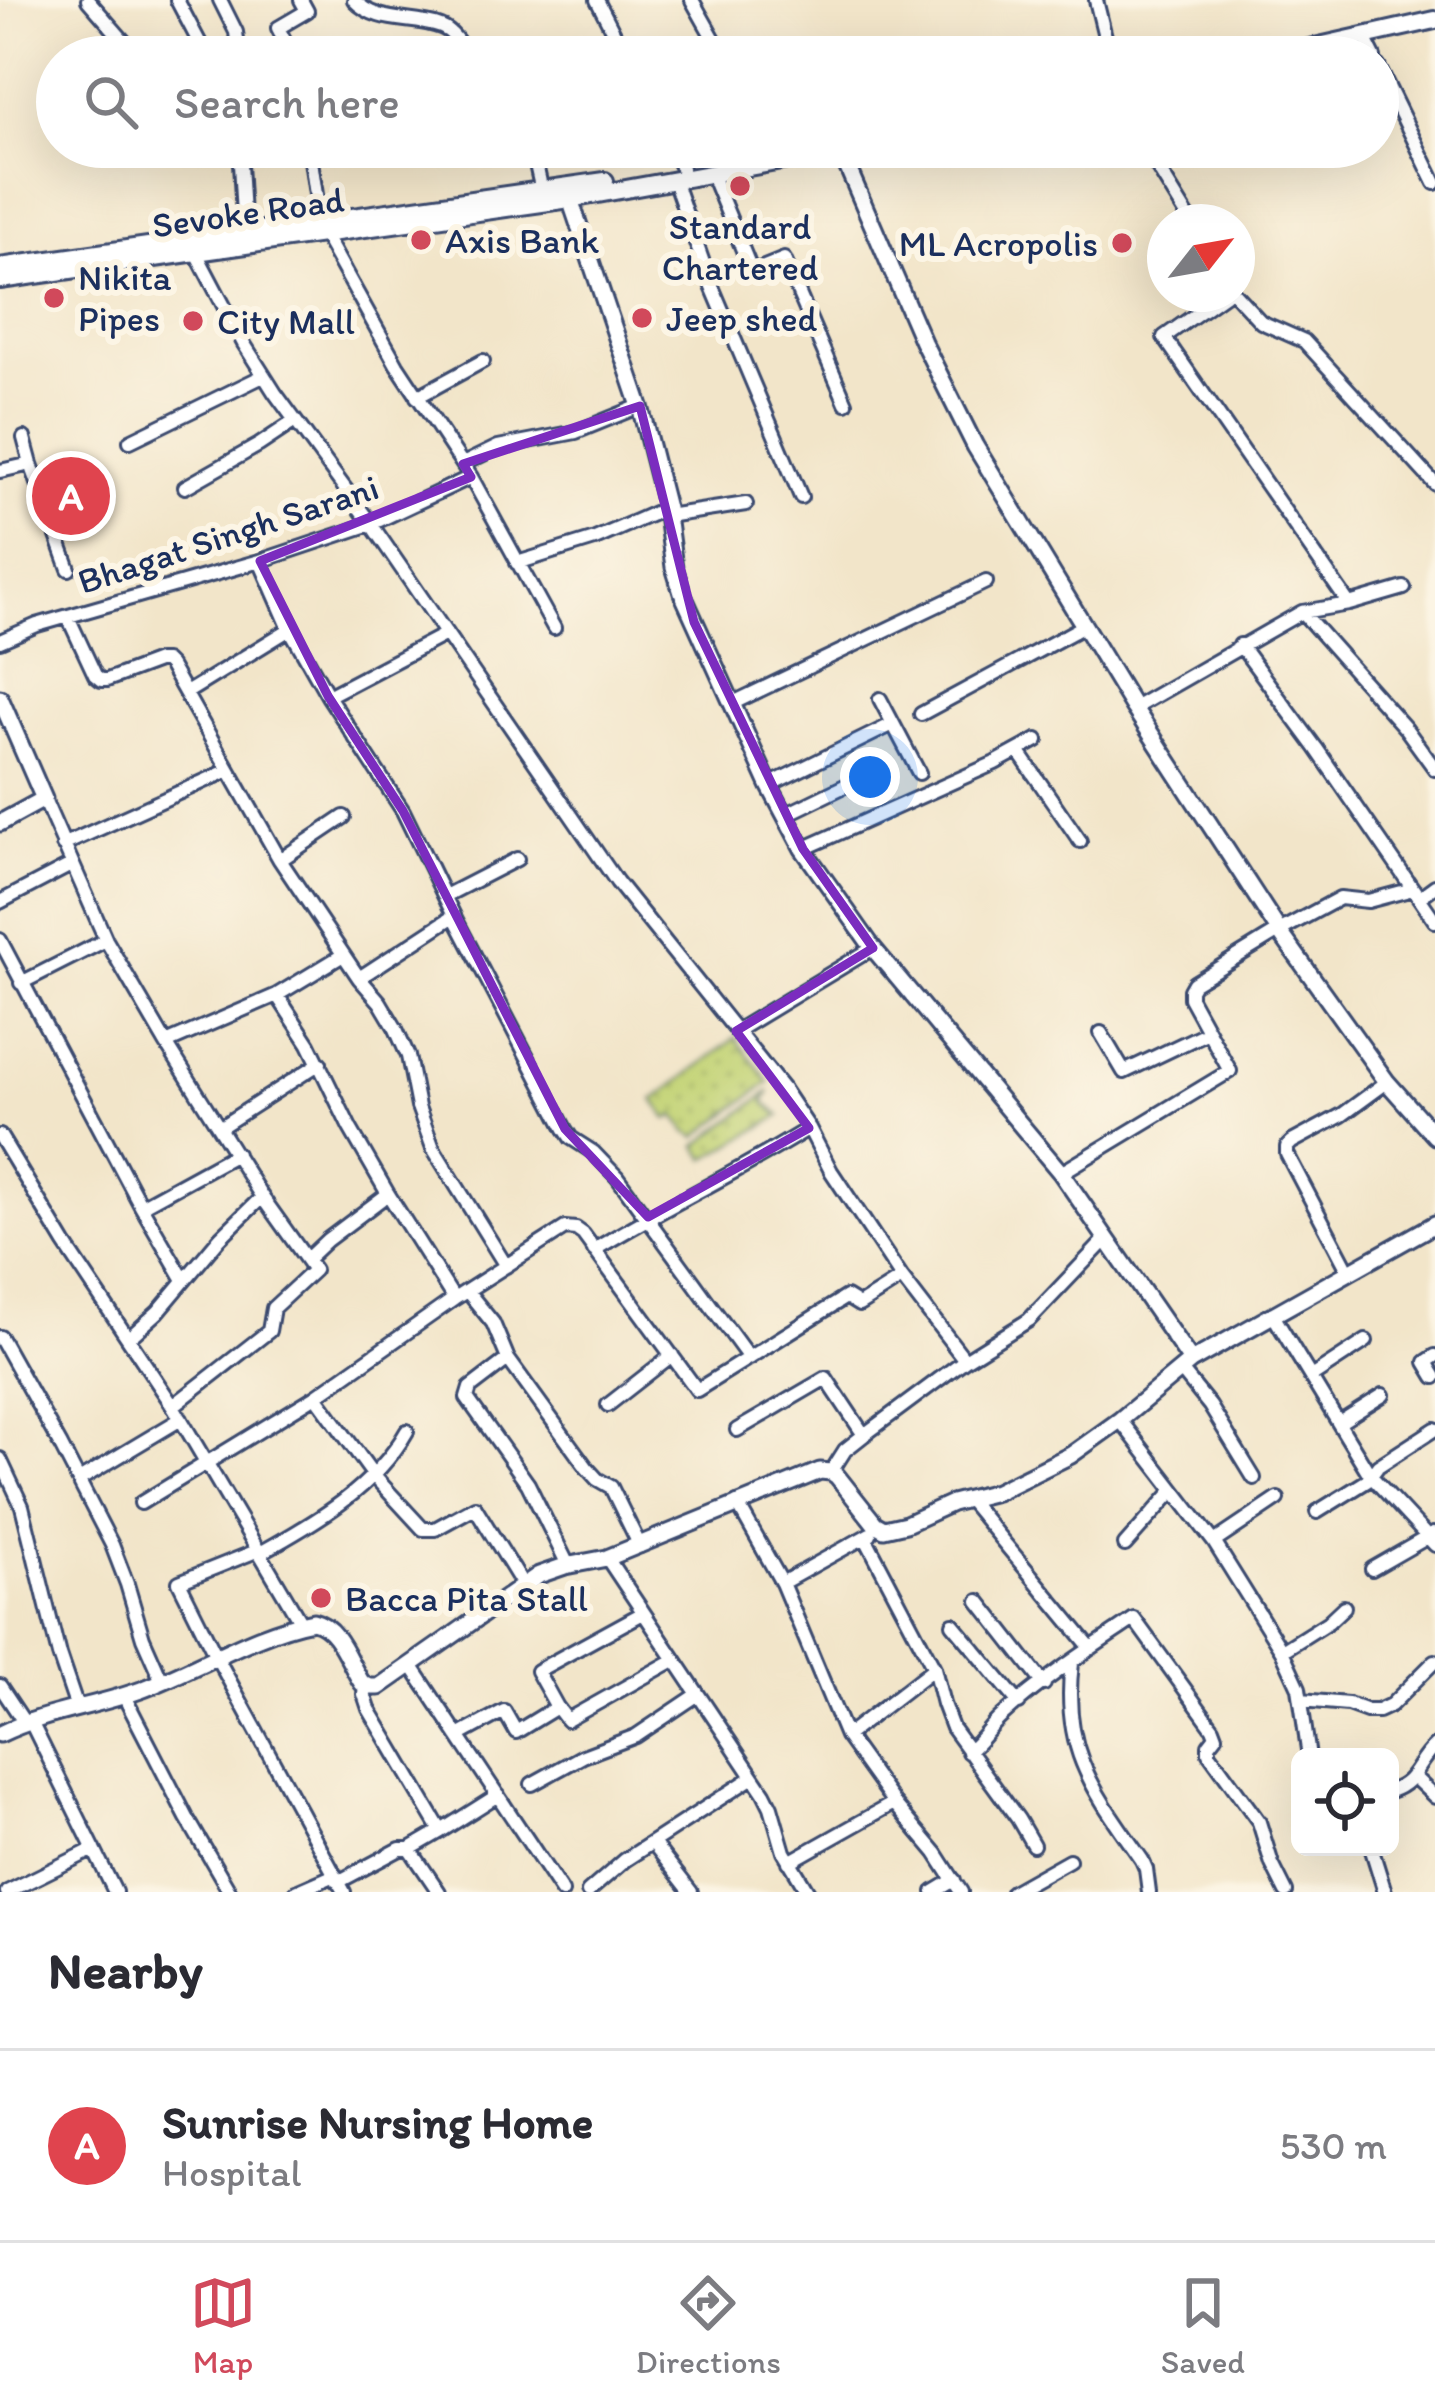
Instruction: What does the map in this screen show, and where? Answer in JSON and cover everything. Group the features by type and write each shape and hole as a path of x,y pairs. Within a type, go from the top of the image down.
{"main road":[{"path":"1364,36 1435,20"},
{"path":"1399,43 1435,32"},
{"name":"Sevoke Road","path":"0,268 568,193 700,168"},
{"name":"Sevoke Road","path":"678,174 712,175 746,168"},
{"name":"Sevoke Road","path":"0,280 194,246 244,232 322,228 542,190 568,193"}],"street":[{"path":"88,0 119,36"},
{"path":"178,0 196,36"},
{"path":"220,0 236,36"},
{"path":"282,36 278,28 308,11 301,0"},
{"path":"354,0 372,14 442,27 453,36"},
{"path":"597,0 615,36"},
{"path":"692,0 712,36"},
{"path":"1096,0 1105,36"},
{"path":"1399,109 1435,183"},
{"path":"240,168 244,232"},
{"path":"312,168 322,228 356,294 417,397 464,464 554,628"},
{"path":"537,168 542,190"},
{"path":"676,168 708,277 801,497"},
{"path":"848,168 947,394 1084,626 1279,931 1387,1082 1435,1136"},
{"path":"1158,168 1180,204"},
{"path":"712,175 752,272 784,259 846,403"},
{"path":"568,193 640,406 682,593 803,850 873,948 1061,1173 1107,1238 1254,1478"},
{"path":"194,246 263,376 617,882 777,1081 902,1278 965,1360"},
{"path":"1199,312 1164,337 1349,604"},
{"path":"1252,312 1261,322 1304,340 1435,484"},
{"path":"417,397 483,361"},
{"path":"130,441 263,376"},
{"path":"464,464 498,447 576,432 640,406"},
{"path":"185,487 296,421"},
{"path":"24,438 69,569"},
{"path":"0,471 31,464"},
{"name":"Bhagat Singh Sarani","path":"0,641 370,524 471,477"},
{"path":"517,563 666,512 746,504"},
{"path":"260,560 290,629 328,696 396,798 565,1129 603,1161 648,1217 749,1358"},
{"path":"733,703 986,582"},
{"path":"1134,708 1302,612 1404,588"},
{"path":"1302,612 1406,729 1435,769"},
{"path":"68,617 98,678 107,680 161,660 168,663 280,860 358,978 380,1002 403,1043 433,1148 506,1267"},
{"path":"921,714 1084,626"},
{"path":"186,693 290,629"},
{"path":"328,696 446,634"},
{"path":"1240,645 1435,921"},
{"path":"0,698 106,940 262,1197 314,1270 273,1308 269,1331 177,1412 79,1480"},
{"path":"880,699 920,772"},
{"path":"769,785 893,724"},
{"path":"803,850 1037,740"},
{"path":"1018,751 1080,842"},
{"path":"63,845 227,771"},
{"path":"785,815 857,780"},
{"path":"0,823 44,799"},
{"path":"280,860 344,818"},
{"path":"445,896 517,859"},
{"path":"0,902 71,865"},
{"path":"1061,1173 1230,1071 1190,998 1192,986 1340,898 1368,901 1435,886"},
{"path":"358,978 454,916"},
{"path":"0,940 184,1280"},
{"path":"21,983 106,940"},
{"path":"736,1031 873,948"},
{"path":"166,1043 277,995 343,955"},
{"path":"277,995 320,1063 388,1194 454,1299"},
{"path":"1101,1034 1124,1072 1208,1032"},
{"path":"219,1128 320,1063"},
{"path":"1349,1272 1287,1147 1387,1082"},
{"path":"594,1250 809,1128"},
{"path":"0,1136 177,1412 301,1624"},
{"path":"141,1206 236,1154"},
{"path":"307,1259 388,1194"},
{"path":"129,1338 262,1197"},
{"path":"782,1583 871,1532 1033,1476 1120,1420 1186,1365 1435,1224"},
{"path":"141,1503 316,1396 565,1228 580,1231 697,1390 846,1297 859,1305 902,1278"},
{"path":"831,1472 845,1450 863,1435 1029,1320 1107,1238"},
{"path":"467,1291 493,1323 508,1359 596,1479 611,1487 640,1546"},
{"path":"1273,1315 1370,1475 1433,1539 1372,1569"},
{"path":"0,1336 121,1567 162,1681"},
{"path":"1311,1377 1366,1341"},
{"path":"608,1405 672,1355"},
{"path":"1435,1356 1426,1362 1435,1377"},
{"path":"508,1359 470,1388 466,1397 528,1484 568,1565"},
{"path":"737,1430 826,1378 863,1435"},
{"path":"1339,1423 1383,1395"},
{"path":"316,1396 374,1476 423,1529 435,1528 475,1507"},
{"path":"1120,1420 1214,1542 1293,1670 1308,1748"},
{"path":"1317,1512 1435,1429"},
{"path":"339,1883 179,1582 260,1551 322,1517 374,1476 407,1431"},
{"path":"0,1459 22,1506 58,1655 77,1708"},
{"path":"365,1685 379,1687 538,1576 607,1558 820,1471 831,1472"},
{"path":"831,1472 871,1532 934,1668 947,1720 1033,1845"},
{"path":"1125,1545 1173,1491"},
{"path":"466,1492 523,1585"},
{"path":"968,1499 1091,1648"},
{"path":"1214,1542 1278,1499"},
{"path":"737,1503 782,1583 847,1736 957,1886 934,1892"},
{"path":"607,1558 753,1778 771,1808 789,1862 808,1892"},
{"path":"979,1601 1044,1684"},
{"path":"1282,1651 1344,1607"},
{"path":"643,1613 537,1671 557,1707 567,1720 674,1660"},
{"path":"968,1752 1019,1703 1134,1619 1214,1727 1216,1736 1209,1753 1259,1822 1286,1892"},
{"path":"0,1734 27,1721 124,1696 216,1656 318,1622 327,1626 365,1685 369,1709 441,1831"},
{"path":"952,1624 1019,1703"},
{"path":"1301,1700 1378,1711 1390,1706 1435,1661"},
{"path":"1072,1663 1070,1703 1082,1766 1142,1860 1149,1892"},
{"path":"411,1665 562,1892"},
{"path":"847,1736 934,1668"},
{"path":"0,1686 27,1721 115,1892"},
{"path":"532,1784 583,1756 636,1736 697,1695"},
{"path":"124,1696 230,1892"},
{"path":"458,1736 504,1711 516,1732 557,1707"},
{"path":"1399,1786 1414,1777 1421,1760 1435,1746"},
{"path":"1414,1777 1435,1797"},
{"path":"597,1890 625,1860 753,1778"},
{"path":"296,1892 339,1883 400,1849 410,1849 498,1795"},
{"path":"789,1862 894,1803"},
{"path":"653,1843 691,1892"},
{"path":"410,1849 439,1892"},
{"path":"7,1892 94,1850"},
{"path":"1374,1856 1384,1892"},
{"path":"1012,1892 1069,1860"}],"highlighted area":[{"path":"640,406 694,622 803,849 873,948 736,1031 809,1128 648,1217 565,1129 403,811 328,696 260,561 471,477 463,464"}],"green space":[{"path":"735,1038 769,1082 697,1137 675,1115 668,1119 654,1100"},
{"path":"770,1091 764,1102 780,1116 706,1159 697,1146"}],"place":[{"name":"Standard Chartered","path":"740,186"},
{"name":"Axis Bank","path":"421,240"},
{"name":"ML Acropolis","path":"1122,243"},
{"name":"Nikita Pipes","path":"54,298"},
{"name":"Jeep shed","path":"642,318"},
{"name":"City Mall","path":"193,321"},
{"name":"Sunrise Nursing Home","path":"71,496"},
{"name":"Bacca Pita Stall","path":"321,1598"}]}
